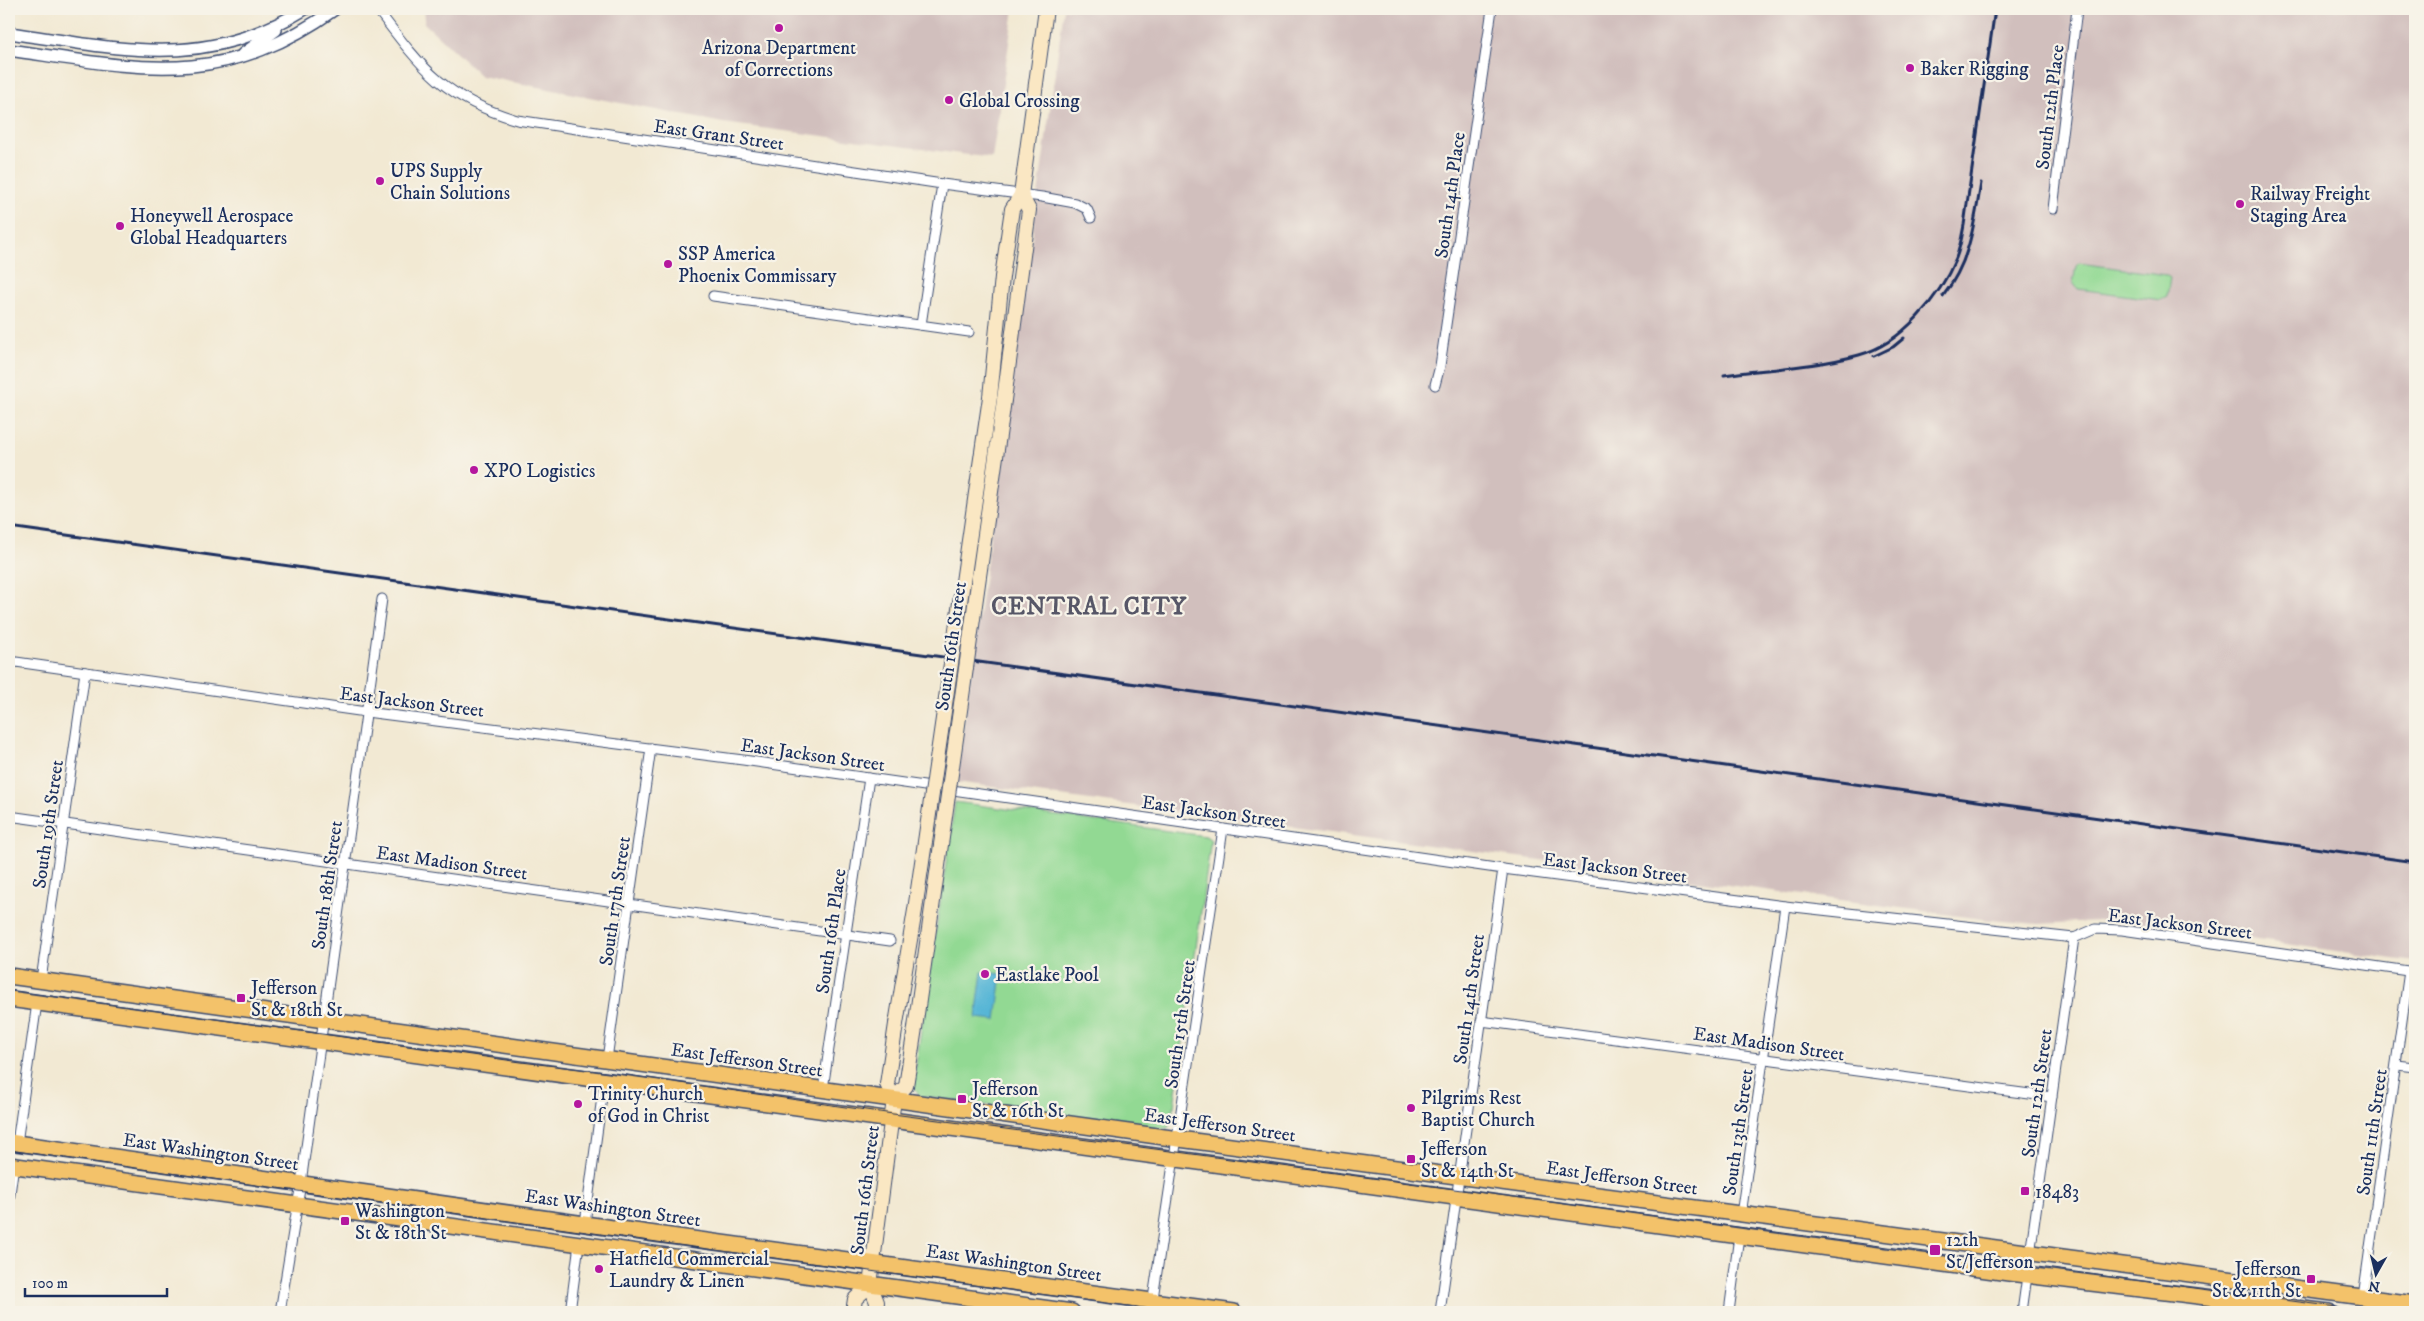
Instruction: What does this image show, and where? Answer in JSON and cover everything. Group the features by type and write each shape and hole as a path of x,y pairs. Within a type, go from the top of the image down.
{"main road":[{"name":"South 16th Street","path":"870,1285 894,1099 887,1084 1029,210 1021,195 1046,9"},
{"name":"South 16th Street","path":"894,1099 906,1086 915,1028 997,398"},
{"name":"East Jefferson Street","path":"9,976 1178,1139 2415,1304"},
{"name":"East Jefferson Street","path":"77,986 169,1020"},
{"name":"East Jefferson Street","path":"9,999 1174,1160 2027,1275 2329,1312"},
{"name":"East Jefferson Street","path":"447,1037 561,1075"},
{"name":"East Jefferson Street","path":"1042,1120 1150,1156"},
{"name":"East Washington Street","path":"13,1143 874,1264 1152,1307 1179,1305 1234,1312"},
{"name":"East Washington Street","path":"41,1147 154,1185"},
{"name":"East Washington Street","path":"11,1165 1072,1312"},
{"path":"1595,1194 1692,1229"},
{"path":"629,1229 724,1265"},
{"name":"East Jefferson Street","path":"2196,1275 2288,1307"},
{"path":"854,1312 855,1299 870,1285 877,1302 876,1312"},
{"name":"East Washington Street","path":"1179,1305 1199,1312"}],"street":[{"path":"9,32 123,49 172,51 200,49 232,42 282,23 306,9"},
{"path":"9,50 149,69 197,66 240,58 288,39 335,9"},
{"name":"East Grant Street","path":"377,9 417,61 436,79 472,103 499,114 542,125 1075,203 1087,209 1091,218"},
{"name":"South 14th Place","path":"1435,385 1440,366 1492,9"},
{"name":"South 12th Place","path":"2053,209 2077,9"},
{"path":"240,58 248,49 272,34 282,23"},
{"path":"921,326 942,184"},
{"path":"713,296 969,332"},
{"name":"South 18th Street","path":"280,1312 298,1205 382,599"},
{"name":"East Jackson Street","path":"9,661 366,712 869,778 1503,869 1785,906 2074,938 2095,929 2122,930 2412,971"},
{"name":"South 19th Street","path":"41,980 85,672"},
{"name":"South 17th Street","path":"607,1059 651,748"},
{"name":"South 16th Place","path":"823,1089 869,778"},
{"name":"East Madison Street","path":"9,816 890,941"},
{"name":"South 15th Street","path":"1152,1307 1223,829"},
{"name":"South 14th Street","path":"1440,1312 1503,869"},
{"name":"South 13th Street","path":"1742,1215 1785,906"},
{"name":"South 12th Street","path":"2022,1312 2074,938"},
{"name":"South 11th Street","path":"2363,1297 2412,971"},
{"path":"13,1143 37,1004"},
{"name":"East Madison Street","path":"1481,1021 2052,1097"},
{"path":"2397,1065 2415,1067"},
{"path":"585,1223 604,1082"},
{"path":"9,1201 11,1165"},
{"path":"1728,1312 1739,1236"},
{"path":"570,1312 580,1244"}],"shaded area":[{"path":"425,9 1014,9 992,158 723,123 481,76 424,23"},
{"path":"1064,9 2194,9 2221,13 2224,9 2415,9 2415,962 2130,922 2097,921 2039,924 1990,920 956,782"}],"green space":[{"path":"2079,263 2167,275 2170,278 2167,297 2161,300 2078,289 2073,283 2076,266"},
{"path":"955,802 1206,836 1211,840 1172,1121 1168,1128 1162,1129 919,1096 913,1085"}],"water":[{"path":"982,972 1002,974 996,1020 976,1018"}],"tram line":[{"path":"9,990 521,1062 607,1072 893,1114 2374,1312"},
{"path":"9,1150 671,1244 1172,1312"}],"railway":[{"path":"1724,375 1809,365 1859,355 1890,341 1904,330 1929,303 1949,273 1961,242 1995,9"},
{"path":"1943,296 1959,270 1970,242 1981,183"},
{"path":"1874,356 1893,347 1904,338"},
{"path":"9,527 2415,862"}],"place":[{"name":"Arizona Department of Corrections","path":"779,28"},
{"name":"Baker Rigging","path":"1910,68"},
{"name":"Global Crossing","path":"949,100"},
{"name":"UPS Supply Chain Solutions","path":"380,181"},
{"name":"Railway Freight Staging Area","path":"2240,204"},
{"name":"Honeywell Aerospace Global Headquarters","path":"120,226"},
{"name":"SSP America Phoenix Commissary","path":"668,264"},
{"name":"XPO Logistics","path":"474,470"},
{"name":"Eastlake Pool","path":"985,974"},
{"name":"Jefferson St & 18th St","path":"241,998"},
{"name":"Jefferson St & 16th St","path":"962,1099"},
{"name":"Trinity Church of God in Christ","path":"578,1104"},
{"name":"Pilgrims Rest Baptist Church","path":"1411,1108"},
{"name":"Jefferson St & 14th St","path":"1411,1159"},
{"name":"18483","path":"2025,1191"},
{"name":"Washington St & 18th St","path":"345,1221"},
{"name":"12th St/Jefferson","path":"1935,1250"},
{"name":"Hatfield Commercial Laundry & Linen","path":"599,1269"},
{"name":"Jefferson St & 11th St","path":"2311,1279"}],"district":[{"name":"CENTRAL CITY","path":"1089,606"}]}
